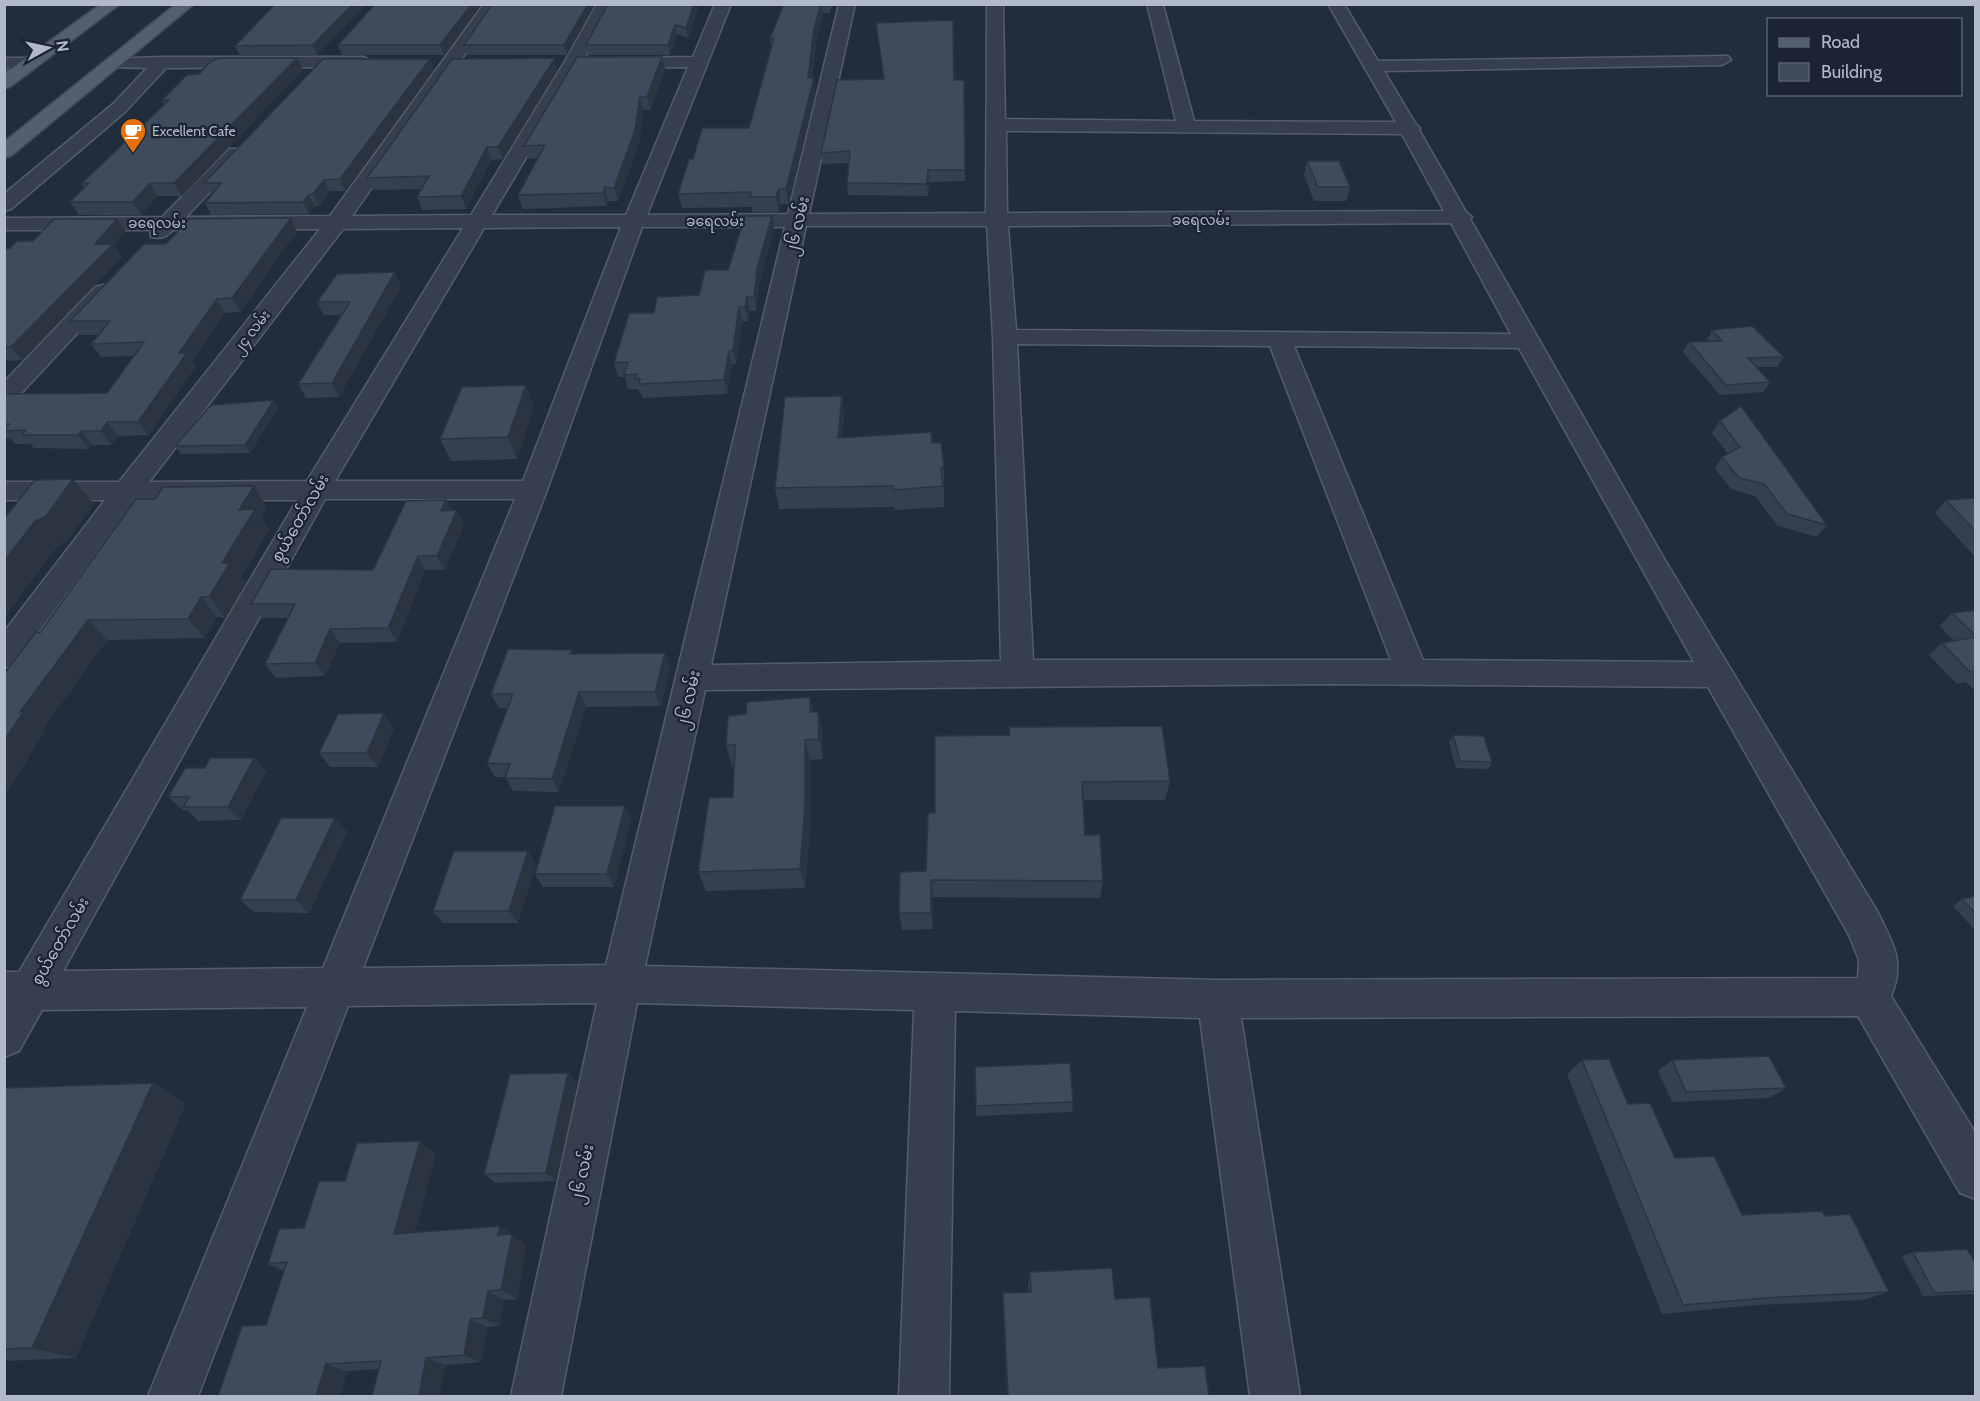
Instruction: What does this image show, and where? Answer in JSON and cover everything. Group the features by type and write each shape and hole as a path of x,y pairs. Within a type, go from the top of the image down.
{"main road":[{"path":"4,83 112,4"},
{"path":"4,152 186,4"}],"street":[{"name":"၂၄ လမ်း","path":"4,657 127,490 336,223 492,4"},
{"name":"စွယ်တော်လမ်း","path":"4,1037 18,991 478,222 582,63 605,4"},
{"path":"173,1396 533,490 634,221 723,4"},
{"name":"၂၆ လမ်း","path":"536,1396 621,984 847,4"},
{"path":"995,4 998,125 997,221 1005,337 1017,670"},
{"path":"1169,4 1154,4 1186,125"},
{"path":"1336,4 1411,128 1527,341 1716,675 1863,923 1879,959 1879,981 1869,998"},
{"path":"309,79 340,46"},
{"path":"1373,66 1722,60"},
{"path":"4,206 118,108 162,62"},
{"path":"114,63 382,62"},
{"path":"582,63 699,62"},
{"path":"4,63 32,63"},
{"path":"998,125 1411,128"},
{"path":"144,249 251,138"},
{"name":"ခရေလမ်း","path":"4,224 1461,218"},
{"path":"4,397 119,275"},
{"path":"1005,337 1527,341"},
{"path":"1279,339 1411,670"},
{"path":"4,491 533,490"},
{"path":"693,678 1017,670 1411,670 1716,675"},
{"path":"18,991 621,984 1218,999 1869,998"},
{"path":"924,1396 935,992"},
{"path":"1869,998 1976,1177"},
{"path":"1218,999 1275,1396"}],"building":[{"path":"275,4 353,4 313,45 235,46"},
{"path":"375,4 472,4 440,45 338,45"},
{"path":"492,4 588,4 564,45 464,45"},
{"path":"608,4 694,4 686,28 675,25 668,45 586,45"},
{"path":"784,4 821,4 814,29 808,78 814,78 786,189 779,189 776,197 750,197 751,192 678,194 689,159 693,159 702,128 749,128 774,38 770,38"},
{"path":"953,20 954,80 964,80 965,170 928,170 927,184 847,183 850,151 821,153 837,80 884,79 876,23"},
{"path":"577,57 662,57 647,97 640,97 635,130 614,188 605,187 603,193 518,195 545,145 524,146"},
{"path":"219,58 297,58 174,183 150,183 133,202 70,202 89,183 81,184 169,100 162,100 187,75 199,74 209,63"},
{"path":"555,58 498,147 487,147 461,196 417,197 429,176 367,178 452,59"},
{"path":"323,59 430,59 340,179 324,180 303,202 205,203 221,183 204,183"},
{"path":"1307,161 1339,161 1350,187 1318,187"},
{"path":"745,216 772,216 757,269 754,297 747,297 745,307 739,307 733,350 729,351 724,380 639,384 640,379 635,378 637,374 624,375 628,362 614,363 629,313 654,313 657,297 699,295 705,270 728,270"},
{"path":"291,218 232,298 217,299 179,353 187,353 138,422 107,422 101,431 81,431 78,435 22,435 26,430 4,431 9,424 4,424 4,394 107,393 144,342 91,344 110,321 70,321 144,244 166,244 189,219"},
{"path":"54,219 117,219 95,244 113,244 11,347 4,347 4,249 10,248 17,241 33,241"},
{"path":"395,272 332,383 298,384 350,302 317,302 337,274"},
{"path":"1752,326 1784,357 1748,358 1770,382 1726,385 1689,342 1722,341 1712,330"},
{"path":"526,385 508,437 440,439 462,387"},
{"path":"842,396 838,438 931,432 932,443 941,443 944,468 941,468 943,486 894,490 893,486 775,488 785,397"},
{"path":"274,400 245,445 175,446 211,405"},
{"path":"1741,406 1827,525 1787,514 1764,484 1739,478 1722,457 1740,447 1720,421"},
{"path":"73,479 46,516 35,521 4,561 4,519 35,480"},
{"path":"254,486 239,510 255,509 222,563 230,563 209,597 201,597 188,619 88,620 20,712 24,711 4,741 4,674 36,632 40,633 136,499 155,499 163,487"},
{"path":"1976,498 1976,532 1946,500"},
{"path":"446,500 441,511 457,510 437,556 418,556 388,628 330,629 315,663 265,664 295,604 251,604 271,569 373,570 406,501"},
{"path":"1976,610 1976,636 1952,613"},
{"path":"1976,637 1976,671 1970,672 1942,643"},
{"path":"508,649 572,650 570,654 665,653 655,692 579,692 552,779 505,778 510,764 487,763 513,694 491,694"},
{"path":"810,697 810,712 818,712 819,739 805,740 805,807 800,869 698,872 709,798 733,797 735,745 726,745 728,716 746,714 747,702"},
{"path":"384,713 367,753 319,753 338,714"},
{"path":"1162,726 1170,781 1082,782 1085,835 1100,835 1103,881 931,880 931,913 899,913 900,872 926,871 928,813 935,813 935,736 1010,735 1009,727"},
{"path":"1453,735 1484,736 1492,762 1460,761"},
{"path":"210,758 254,758 228,807 183,807 189,797 168,797 185,768 205,768"},
{"path":"555,806 625,806 607,874 535,874"},
{"path":"281,818 335,818 296,900 240,900"},
{"path":"454,851 528,851 509,911 433,911"},
{"path":"1976,896 1976,914 1962,899"},
{"path":"1769,1056 1786,1088 1686,1092 1672,1060"},
{"path":"1609,1059 1628,1104 1650,1103 1675,1158 1714,1156 1742,1215 1822,1211 1825,1216 1850,1214 1889,1292 1780,1297 1683,1305 1582,1060"},
{"path":"1070,1063 1073,1102 976,1106 975,1067"},
{"path":"568,1073 546,1173 484,1174 510,1074"},
{"path":"153,1083 32,1348 4,1349 4,1088"},
{"path":"420,1141 394,1234 500,1226 498,1235 512,1234 501,1290 488,1291 483,1318 470,1319 464,1355 426,1358 419,1395 372,1396 381,1361 326,1364 316,1396 218,1396 242,1326 266,1325 287,1262 268,1264 279,1229 304,1228 319,1181 345,1181 357,1143"},
{"path":"1967,1249 1976,1264 1976,1291 1934,1293 1913,1252"},
{"path":"1112,1268 1115,1299 1150,1297 1158,1368 1205,1366 1209,1396 1008,1396 1003,1293 1031,1292 1030,1272"}],"place":[{"name":"Excellent Cafe","path":"133,154"}]}
